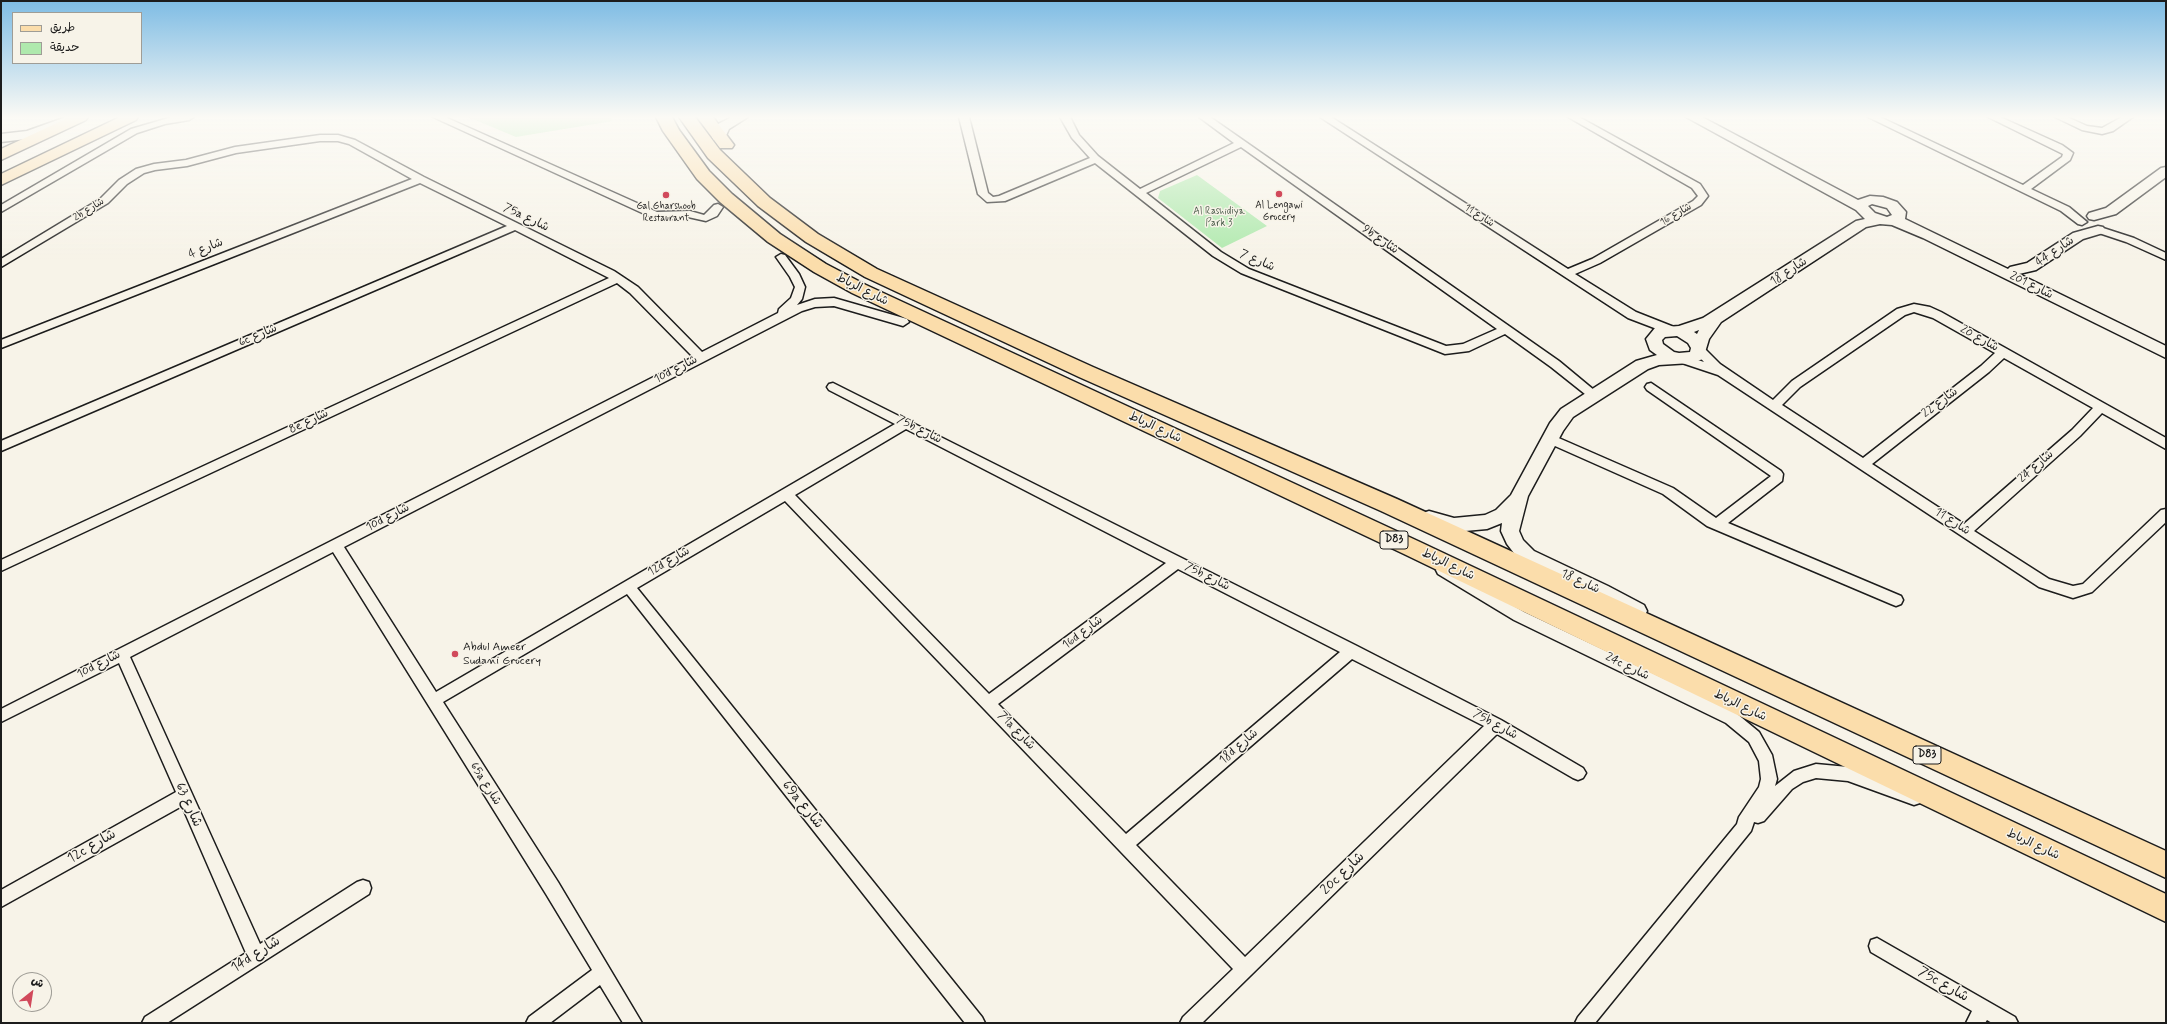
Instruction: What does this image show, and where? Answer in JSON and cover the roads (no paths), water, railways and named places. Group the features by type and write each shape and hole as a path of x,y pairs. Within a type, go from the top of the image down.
{"highway":[{"path":"678,165 687,177 718,207 781,257 837,291 903,322 1000,364 1068,388"},
{"name":"شارع الرباط","path":"696,165 703,175 726,198 774,238 820,268 859,289 1412,548 1945,804 2166,908"},
{"name":"شارع الرباط","path":"725,165 764,202 812,238 871,273 1086,372 1389,505 1688,645 2166,864"},
{"path":"745,165 760,181 871,273"}],"main road":[{"path":"1,180 32,165"}],"street":[{"path":"1,209 76,165"},
{"name":"2b شارع","path":"1,264 104,201 123,182 140,172 154,167 169,165"},
{"name":"75a شارع","path":"394,165 514,227 618,278 634,290 700,357"},
{"path":"541,165 654,215 672,216 690,214 694,217 706,218 713,214 718,207"},
{"path":"976,165 983,194 991,200 1000,200 1082,165"},
{"name":"شارع 7","path":"1103,165 1217,254 1254,274 1440,349 1462,349 1503,327"},
{"path":"1137,191 1162,182 1200,165"},
{"name":"9b شارع","path":"1272,165 1597,393"},
{"name":"شارع 11","path":"1399,165 1632,315 1674,331"},
{"name":"شارع 16","path":"1570,275 1697,203 1702,198 1702,194 1696,186 1658,165"},
{"path":"1780,165 1864,211 1892,205 1897,218"},
{"path":"1798,165 1846,190 1864,211"},
{"path":"1973,165 2166,257"},
{"path":"2024,189 2058,165"},
{"name":"شارع 44","path":"2024,271 2095,223 2166,171"},
{"name":"شارع 4","path":"1,344 420,179"},
{"name":"شارع 18","path":"1636,368 1647,356 1658,334 1700,326 1716,318 1864,211 1877,220 1897,218"},
{"name":"شارع 201","path":"1897,218 2024,271 2166,344"},
{"name":"شارع 201","path":"1897,218 1928,235 2166,353"},
{"name":"6c شارع","path":"1,446 514,227"},
{"name":"10d شارع","path":"774,320 792,304 799,293 798,281 781,257"},
{"name":"8e شارع","path":"1,566 618,278"},
{"name":"10d شارع","path":"1,716 700,357 807,305 825,302 851,306 903,322"},
{"name":"شارع 20","path":"1774,406 1796,384 1901,312 1909,309 1932,313 2166,444"},
{"name":"شارع 11","path":"1632,315 1654,342"},
{"name":"شارع 18","path":"1699,349 1704,331 1716,318"},
{"path":"1654,342 1663,353 1681,359 1697,355 1699,349 1694,339 1674,331"},
{"name":"شارع 11","path":"1699,349 1716,367 1731,378 2044,583 2059,589 2079,592 2087,588 2165,516"},
{"name":"شارع 22","path":"1859,462 1895,438 1985,369 1994,366 2006,354"},
{"name":"شارع 11","path":"1681,359 1707,367 1731,378"},
{"name":"شارع 18","path":"1681,359 1659,360 1636,368 1567,413 1556,427 1519,496 1511,519 1510,531 1516,544 1524,553 1535,561 1621,602 1657,623 1688,645"},
{"name":"شارع 20","path":"1762,398 1796,384"},
{"name":"75b شارع","path":"833,387 1352,650 1496,725 1578,773"},
{"path":"1651,388 1777,474 1778,478 1717,524"},
{"name":"شارع 24","path":"1961,528 1989,511 1997,501 2076,433 2085,429 2105,410"},
{"name":"12d شارع","path":"433,701 905,424"},
{"path":"1550,439 1668,491 1698,513 1717,524 1896,600"},
{"name":"71a شارع","path":"786,494 1126,844 1245,969"},
{"name":"شارع 18","path":"1389,505 1445,523 1466,525 1495,520 1519,496"},
{"name":"65a شارع","path":"336,545 552,888 602,974 633,1023"},
{"name":"24c شارع","path":"1412,548 1474,590 1519,616 1723,713 1740,724 1759,744 1767,760 1769,770 1765,793 1745,822 1745,826 1584,1023"},
{"name":"16d شارع","path":"988,703 1178,562"},
{"name":"69a شارع","path":"628,586 976,1023"},
{"name":"18d شارع","path":"1126,844 1352,650"},
{"name":"شارع 63","path":"122,654 256,955"},
{"name":"20c شارع","path":"1189,1023 1496,725"},
{"name":"24c شارع","path":"1745,826 1750,825 1787,784 1799,776 1816,771 1848,774 1906,796 1945,804"},
{"name":"12c شارع","path":"1,899 184,796"},
{"name":"14d شارع","path":"151,1023 363,888"},
{"name":"75c شارع","path":"1877,946 1980,1016 2009,1023"},
{"path":"535,1023 602,974"}],"place":[{"name":"Al Lengawi Grocery","path":"1279,194"},
{"name":"Gal Gharshoob Restaurant","path":"666,195"},
{"name":"Abdul Ameer Sudani Grocery","path":"455,654"}],"park label":[{"name":"Al Rashidiya Park 3","path":"1219,218"}]}
